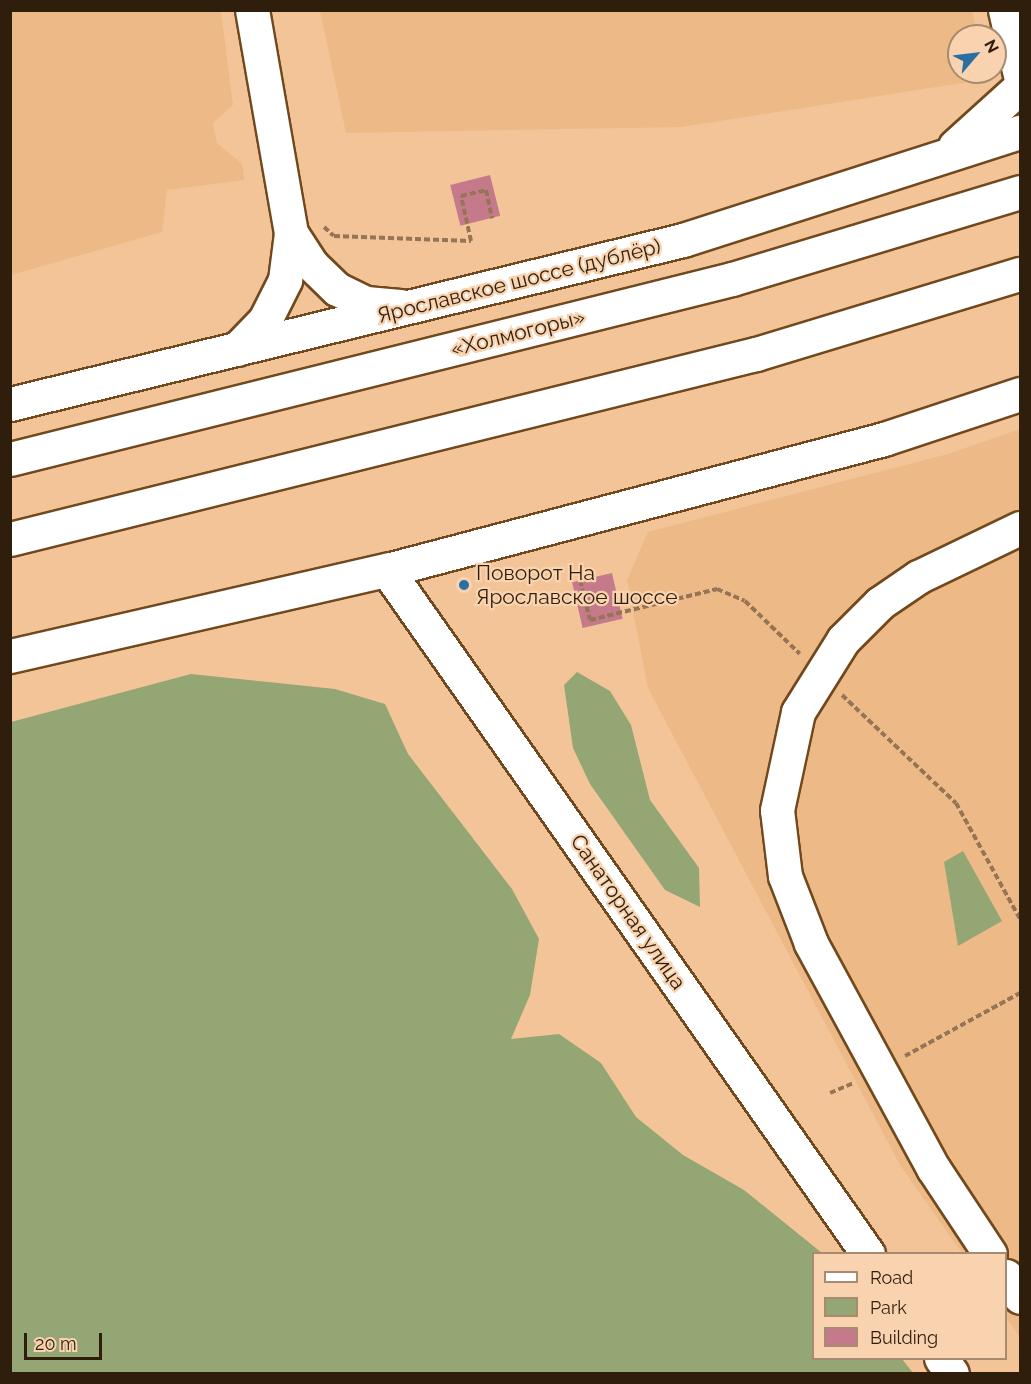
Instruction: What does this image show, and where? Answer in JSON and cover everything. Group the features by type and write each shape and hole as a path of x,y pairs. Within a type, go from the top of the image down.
{"main road":[{"path":"252,10 311,264 337,288 366,303 411,308"},
{"path":"1005,10 1020,75"},
{"path":"934,162 1020,87"},
{"name":"Ярославское шоссе (дублёр)","path":"10,404 683,240 934,162 1020,132"},
{"name":"«Холмогоры»","path":"10,459 732,279 1020,192"},
{"path":"237,349 265,320 285,280 304,227"},
{"path":"10,538 756,354 1020,274"},
{"path":"10,656 387,570 884,439 1020,394"},
{"path":"989,1252 878,1071 811,943 785,876 777,810 785,762 798,712 819,674 843,640 880,603 918,577 1020,528"},
{"name":"Санаторная улица","path":"387,570 867,1252"},
{"path":"1007,1279 1020,1297"},
{"path":"942,1360 952,1374"}],"path":[{"path":"304,227 334,236 471,241 461,196 486,190 492,218"},
{"path":"580,580 590,620 717,589 745,601 956,804 1020,920"},
{"path":"830,1093 878,1071 1020,993"}],"shaded area":[{"path":"11,10 221,11 233,105 213,123 217,143 242,164 244,180 167,190 162,232 11,275"},
{"path":"320,11 972,11 975,24 947,24 947,84 955,84 682,127 346,133"},
{"path":"1020,429 1020,1338 1007,1318 1007,1252 961,1252 900,1165 648,688 627,580 648,532 948,454"}],"green space":[{"path":"577,672 610,691 631,725 650,800 699,868 700,907 665,890 590,784 573,748 564,685"},
{"path":"191,674 335,689 385,704 408,754 512,889 539,939 530,995 511,1039 559,1034 601,1063 636,1117 683,1155 744,1190 821,1252 812,1252 812,1360 903,1360 913,1373 11,1373 11,722"},
{"path":"963,851 1002,921 958,946 944,862"}],"building":[{"path":"490,175 500,216 460,226 450,185"},
{"path":"612,573 623,619 583,628 572,582"}],"place":[{"name":"Поворот На Ярославское шоссе","path":"464,585"}]}
